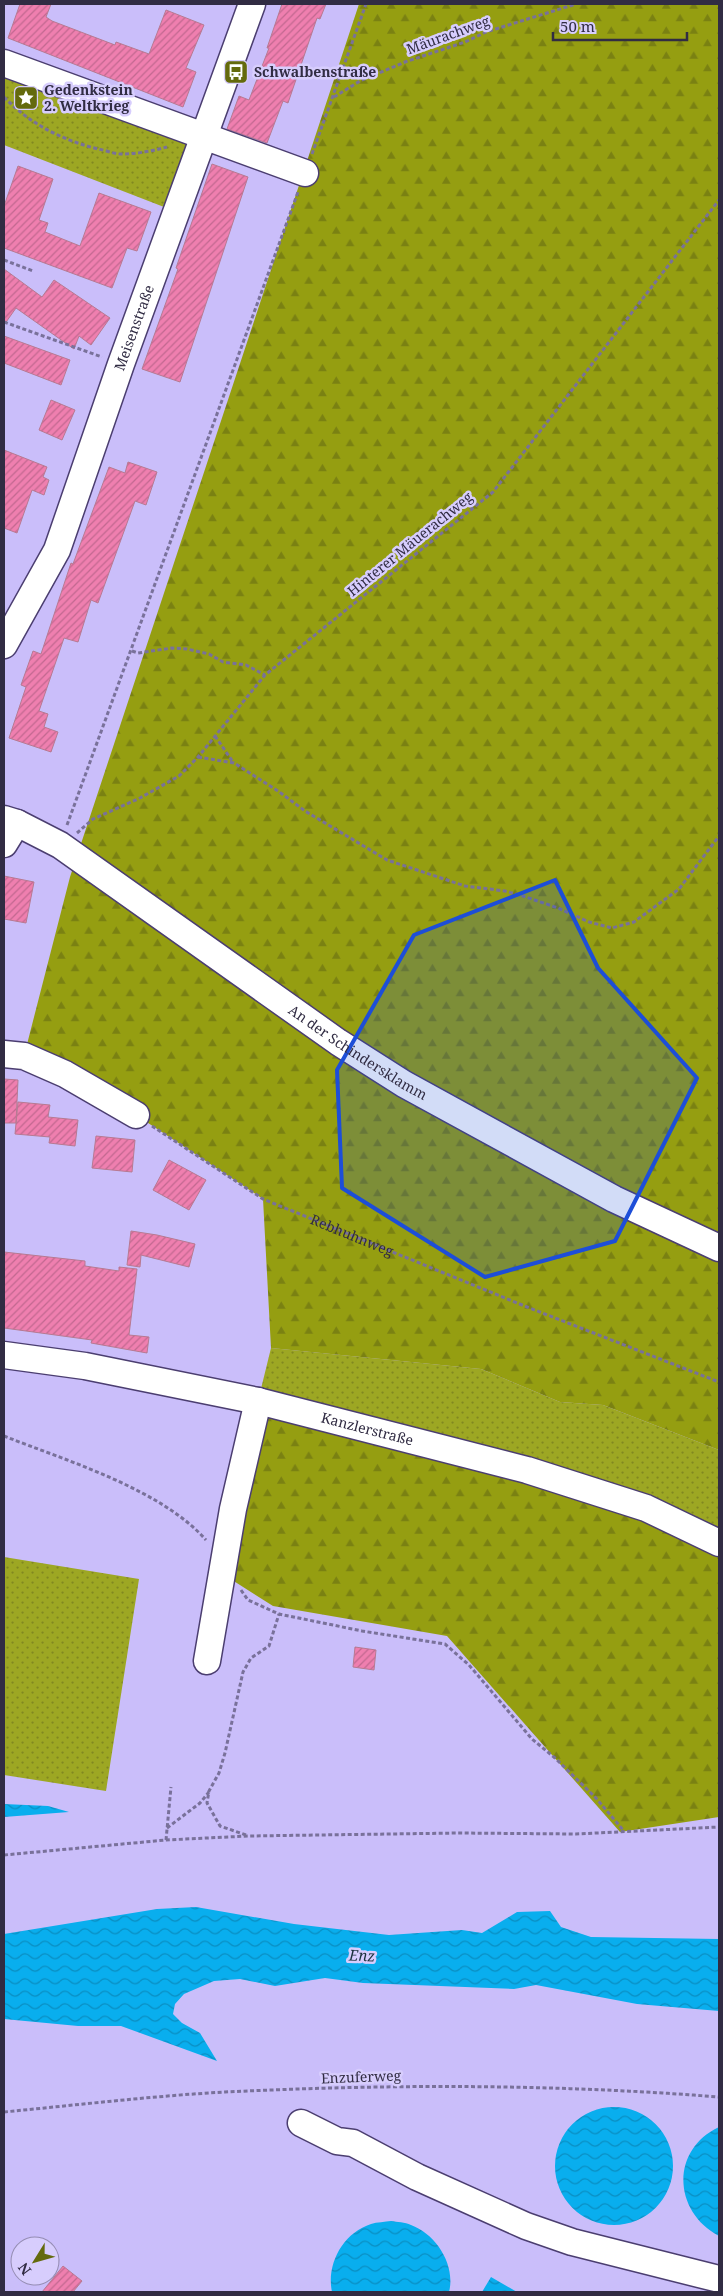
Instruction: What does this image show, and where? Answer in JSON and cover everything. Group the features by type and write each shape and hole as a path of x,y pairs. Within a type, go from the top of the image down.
{"street":[{"name":"Meisenstraße","path":"4,646 57,550 121,364 194,134 252,4"},
{"path":"4,63 305,173"},
{"name":"An der Schindersklamm","path":"8,828 60,845 338,1042 404,1084 614,1199 719,1248"},
{"path":"4,1054 24,1056 57,1070 136,1115"},
{"name":"Kanzlerstraße","path":"4,1355 85,1366 258,1401 528,1470 646,1508 719,1543"},
{"path":"207,1661 232,1509 258,1401"},
{"path":"301,2124 337,2141 353,2143 416,2177 526,2226 572,2242 719,2279"}],"path":[{"path":"60,845 366,4"},
{"name":"Mäurachweg","path":"332,99 338,93 360,81 405,62 465,42 486,32 576,4"},
{"path":"4,97 35,123 59,136 119,154 147,152 175,144 194,134"},
{"name":"Hinterer Mäuerachweg","path":"60,845 93,819 140,798 179,776 198,757 266,675 493,492 719,200"},
{"path":"4,260 33,271"},
{"path":"4,322 121,364"},
{"path":"132,651 138,653 172,648 187,649 209,654 223,662 246,665 266,675"},
{"path":"215,736 234,763 305,811 386,860 465,886 487,888 523,896 558,908 589,922 612,928 634,922 679,889 719,836"},
{"path":"198,757 234,763"},
{"name":"Rebhuhnweg","path":"136,1115 263,1199 527,1307 719,1382"},
{"path":"4,1436 108,1478 160,1504 196,1529 248,1600 279,1614 362,1631 446,1644 469,1665 532,1739 555,1758 595,1797 624,1831"},
{"path":"167,1828 200,1803 219,1773 243,1672 251,1658 269,1646 279,1614"},
{"path":"166,1840 171,1787"},
{"path":"209,1791 208,1803 220,1826 248,1836"},
{"path":"4,1855 166,1840 248,1836 460,1833 576,1834 719,1827"},
{"name":"Enzuferweg","path":"4,2112 224,2092 444,2085 562,2087 719,2097"}],"highlighted area":[{"path":"555,880 598,968 697,1078 615,1241 485,1277 342,1188 337,1070 414,935"}],"green space":[{"path":"359,4 719,4 719,1450 603,1405 560,1402 481,1369 271,1348 263,1199 136,1115 24,1056 70,877"},
{"path":"4,70 189,142 164,207 4,145"},
{"path":"271,1348 481,1369 560,1402 603,1405 719,1450 719,1543 258,1401"},
{"path":"258,1401 398,1437 719,1543 719,1817 620,1832 447,1636 273,1606 229,1578"},
{"path":"4,1557 139,1579 106,1791 4,1775"}],"water":[{"path":"4,1804 48,1806 69,1812 4,1817"},
{"name":"Enz","path":"196,1907 294,1924 389,1935 462,1930 482,1933 517,1912 550,1911 561,1927 591,1937 719,1939 719,2011 637,2004 536,1985 514,1989 363,1983 325,1978 275,1986 240,1979 214,1981 184,1994 175,2004 173,2014 182,2023 200,2033 217,2061 121,2026 78,2026 4,2019 4,1934 157,1909"},
{"path":"614,2107 637,2111 656,2124 669,2143 673,2166 669,2189 656,2208 637,2221 614,2225 591,2221 572,2208 559,2189 555,2166 559,2143 572,2124 591,2111"},
{"path":"719,2127 719,2236 704,2225 693,2212 686,2197 683,2181 685,2165 692,2150 703,2137"},
{"path":"391,2221 406,2223 420,2229 436,2243 447,2261 450,2271 449,2292 332,2292 331,2281 334,2261 345,2242 361,2228 373,2223"},
{"path":"491,2277 517,2292 482,2292"}],"building":[{"path":"20,4 51,4 46,17 52,21 115,45 116,42 149,54 166,10 204,25 186,68 196,72 183,107 8,38"},
{"path":"282,4 326,4 320,19 317,18 288,103 283,101 267,143 227,129 239,96 249,100 269,48 267,48"},
{"path":"212,164 248,177 180,382 142,369 178,269 176,268"},
{"path":"18,166 53,179 39,220 48,223 45,232 80,246 99,193 151,212 137,251 127,248 112,288 4,248 4,206"},
{"path":"4,269 42,297 54,280 110,318 91,345 79,336 74,349 16,308 4,325"},
{"path":"4,336 70,360 61,385 4,363"},
{"path":"51,400 75,410 62,440 39,430"},
{"path":"4,450 47,467 43,477 49,480 44,495 32,490 17,533 4,528"},
{"path":"128,462 157,472 146,505 135,501 98,603 91,600 78,642 64,638 39,711 48,714 44,727 58,732 51,752 9,738 26,687 21,685 33,651 41,654 71,563 73,564 109,467 125,473"},
{"path":"4,876 34,882 26,923 4,919"},
{"path":"4,1079 18,1080 16,1123 4,1123"},
{"path":"18,1102 50,1105 48,1117 78,1120 75,1146 49,1143 50,1137 15,1134"},
{"path":"96,1136 135,1140 132,1172 92,1168"},
{"path":"169,1160 206,1180 189,1210 153,1190"},
{"path":"131,1231 195,1244 189,1267 141,1255 140,1267 127,1265"},
{"path":"4,1252 85,1261 85,1266 119,1271 119,1267 137,1269 129,1335 149,1337 147,1353 91,1343 92,1340 4,1328"},
{"path":"355,1647 376,1650 374,1670 353,1667"},
{"path":"63,2266 82,2281 73,2292 42,2292 47,2286 60,2286 60,2270"}],"place":[{"name":"Schwalbenstraße","path":"236,72"},
{"name":"Gedenkstein 2. Weltkrieg","path":"26,98"}]}
